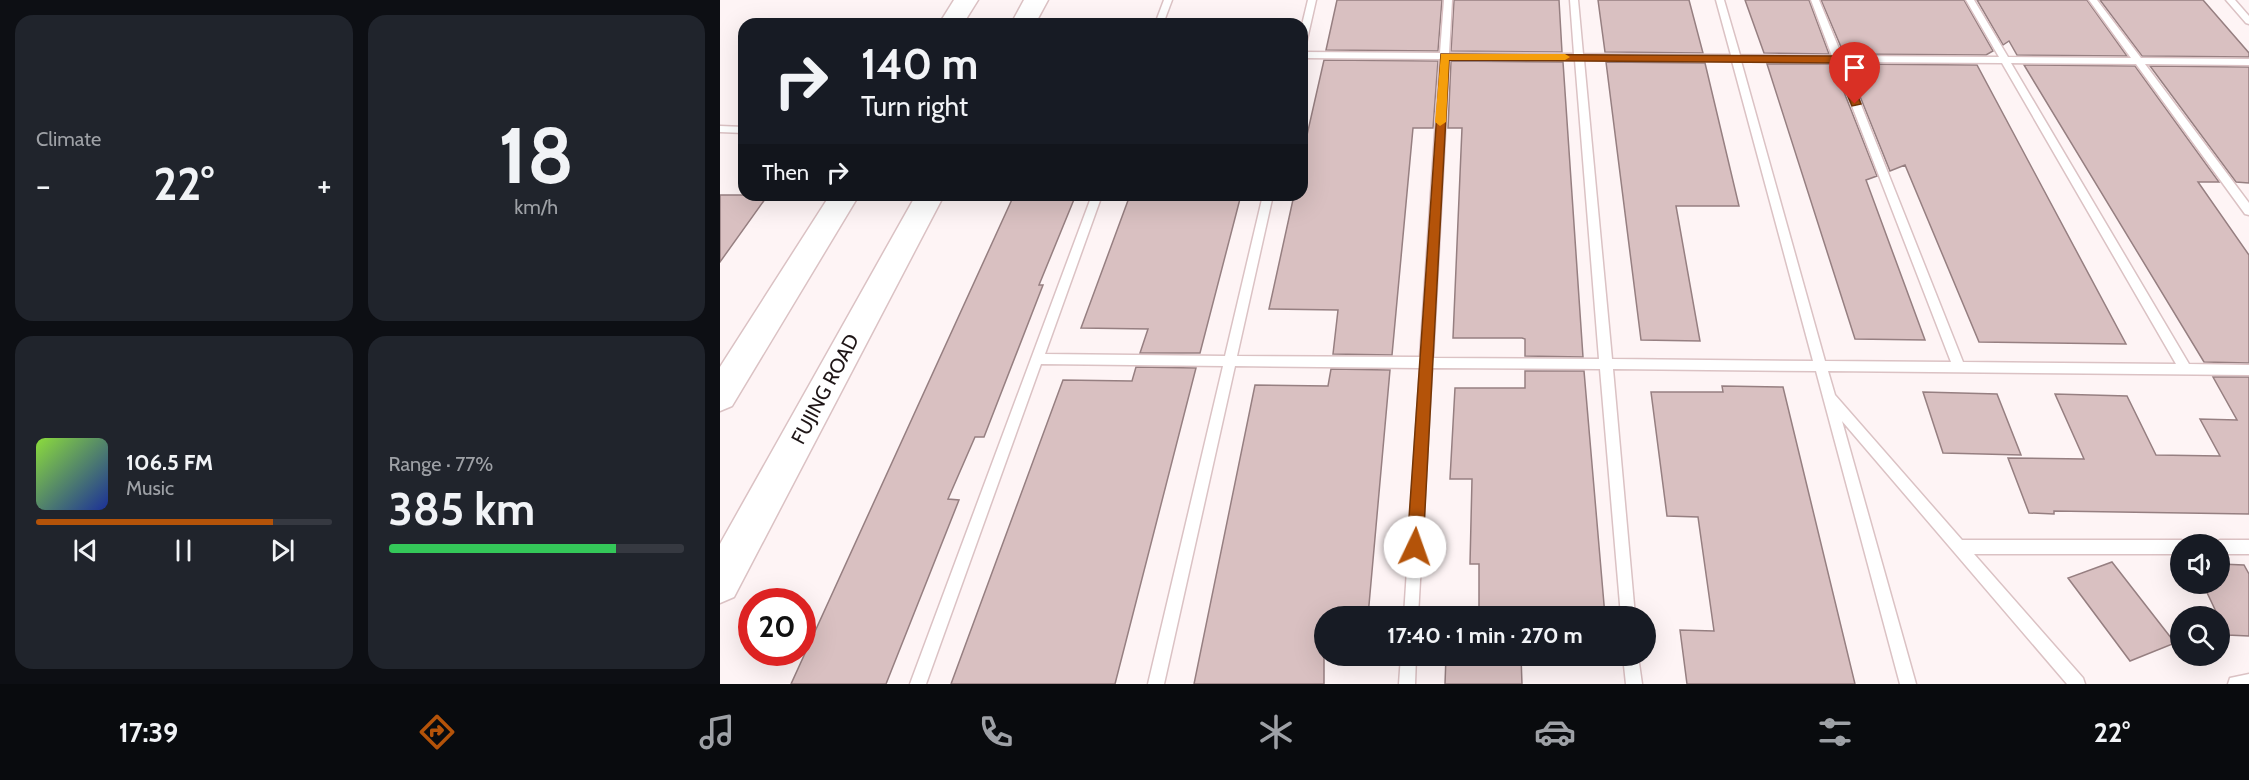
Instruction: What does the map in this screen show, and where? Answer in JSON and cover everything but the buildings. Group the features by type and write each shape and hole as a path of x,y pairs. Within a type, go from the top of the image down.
{"main road":[{"path":"955,18 966,0"},
{"path":"1026,18 1036,0"},
{"path":"720,396 841,201"},
{"name":"FUJING ROAD","path":"720,583 927,201"}],"lane":[{"path":"1161,18 1168,0"},
{"path":"1308,18 1312,0"},
{"path":"1412,606 1448,0"},
{"path":"1574,0 1627,606"},
{"path":"1720,0 1908,684"},
{"path":"1815,0 1959,368"},
{"path":"1970,0 2186,370"},
{"path":"2094,0 2249,211"},
{"path":"2230,0 2249,21"},
{"path":"1308,55 2249,62"},
{"path":"720,129 738,130"},
{"path":"918,684 1095,201"},
{"path":"1156,684 1267,201"},
{"path":"1037,359 2249,370"},
{"path":"1829,395 2077,684"},
{"path":"1959,547 2170,547"},
{"path":"2230,547 2249,547"},
{"path":"1407,684 1408,666"},
{"path":"1632,666 1634,684"},
{"path":"2236,684 2249,682"}],"slow traffic":[{"path":"1440,122 1444,56 1565,57"}],"route":[{"path":"1415,547 1444,56 1838,59 1855,104"}]}
